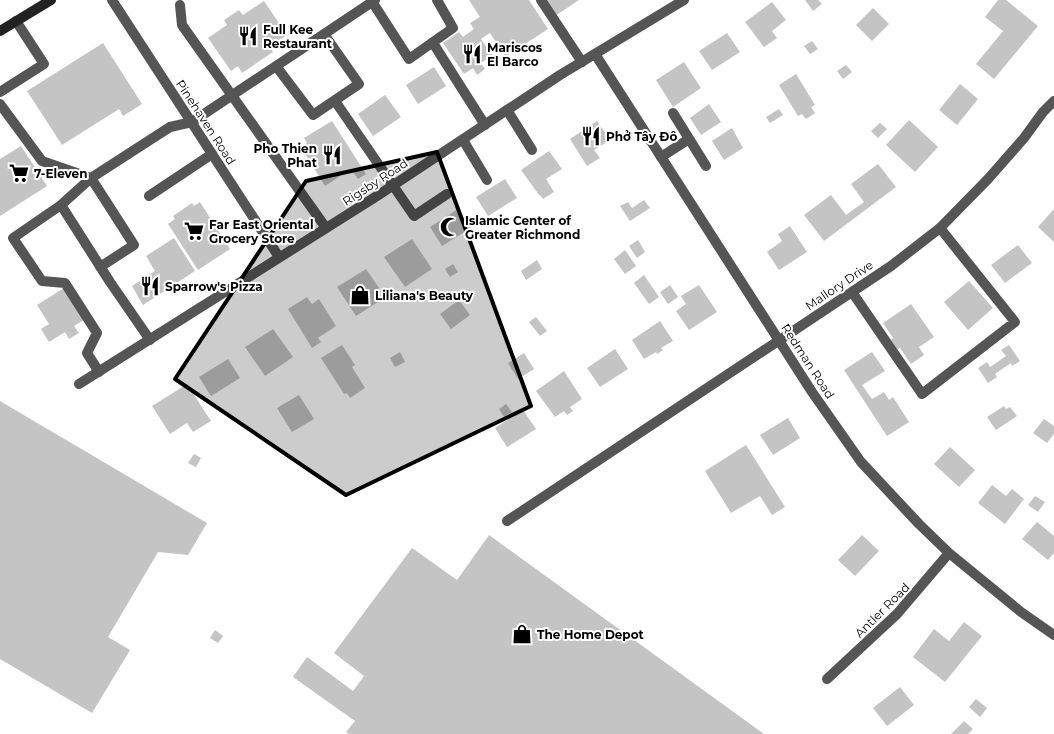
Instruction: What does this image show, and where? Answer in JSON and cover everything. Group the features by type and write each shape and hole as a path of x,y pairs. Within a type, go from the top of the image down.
{"street":[{"path":"0,31 50,0"},
{"name":"Pinehaven Road","path":"112,0 279,257"},
{"path":"99,372 87,353 97,333 65,283 42,281 13,238 61,205 91,178 170,127 192,122 372,1 409,59 453,28 437,0"},
{"path":"541,0 582,62"},
{"name":"Rigsby Road","path":"80,384 394,185 669,4 684,0"},
{"path":"181,2 182,25 326,228"},
{"path":"0,92 44,64 16,20"},
{"path":"276,66 314,115 359,84 324,34"},
{"path":"433,43 485,125"},
{"name":"Redman Road","path":"595,54 812,392 861,462 949,553 1021,612 1054,635"},
{"path":"335,100 414,216 447,194"},
{"name":"Mallory Drive","path":"507,521 891,266 940,228 988,179 1024,138 1042,112 1054,101"},
{"path":"0,104 42,161 91,178 134,245 100,267"},
{"path":"507,110 532,150"},
{"path":"672,113 706,166"},
{"path":"662,157 689,139"},
{"path":"462,140 487,180"},
{"path":"149,196 212,154"},
{"path":"61,205 100,267 150,340"},
{"path":"852,292 922,394 1015,322 940,228"},
{"name":"Antler Road","path":"827,679 897,614 949,553"}],"highlighted area":[{"path":"437,152 531,406 346,495 175,379 306,181"}],"building":[{"path":"469,0 529,0 548,29 505,57 490,33 481,39 492,55 481,63 485,69 477,75 473,68 464,74 443,43 459,32 463,37 474,29 470,23 480,17"},
{"path":"544,0 579,0 555,16"},
{"path":"805,0 818,0 822,4 813,11"},
{"path":"998,0 1006,0 1038,26 994,79 976,64 1003,31 985,17"},
{"name":"Full Kee Restaurant","path":"264,1 287,35 269,46 273,52 242,73 238,66 231,71 208,38 227,25 224,20 239,10 243,15"},
{"path":"772,2 786,20 772,31 777,38 764,47 745,22"},
{"path":"873,8 889,24 872,41 856,25"},
{"path":"727,33 740,52 712,70 699,51"},
{"path":"812,41 818,49 810,54 804,46"},
{"path":"103,43 142,104 123,116 119,109 62,145 27,91"},
{"path":"684,62 701,88 673,107 656,80"},
{"path":"846,65 852,72 843,79 837,71"},
{"path":"434,67 446,86 418,104 406,85"},
{"path":"796,74 815,105 811,107 815,113 806,119 802,114 798,116 779,85"},
{"path":"960,84 978,99 957,125 939,110"},
{"path":"385,95 401,117 373,136 358,114"},
{"path":"709,104 721,122 701,135 690,118"},
{"path":"779,109 783,115 770,123 766,117"},
{"path":"909,120 938,147 915,172 886,145"},
{"path":"332,121 366,174 358,179 351,169 325,186 301,147 307,143 304,138"},
{"path":"597,121 610,140 594,150 600,158 587,166 570,139"},
{"path":"880,123 887,129 878,138 871,131"},
{"path":"732,128 743,148 724,160 712,141"},
{"name":"7-Eleven","path":"21,146 47,186 0,216 0,159"},
{"path":"549,151 562,169 546,179 554,192 543,199 521,170"},
{"path":"878,164 896,187 824,241 804,215 831,195 846,215 864,202 851,184"},
{"path":"505,179 517,198 488,216 476,197"},
{"path":"644,200 650,208 630,221 620,206 628,202 632,208"},
{"path":"200,202 230,249 198,270 168,224 175,219 173,216 192,203 194,206"},
{"name":"Islamic Center of Greater Richmond","path":"458,209 471,228 442,246 430,227"},
{"path":"1054,209 1054,242 1038,227"},
{"path":"790,226 807,252 779,270 767,252 782,241 778,234"},
{"path":"174,238 195,271 143,305 132,286 155,271 146,256"},
{"path":"412,239 432,269 405,287 384,257"},
{"path":"638,240 645,252 637,258 629,246"},
{"path":"1018,245 1032,263 1005,283 991,265"},
{"path":"625,250 636,266 625,274 614,259"},
{"path":"537,260 542,269 526,280 521,271"},
{"path":"453,264 458,272 450,277 445,269"},
{"name":"Liliana's Beauty","path":"366,269 379,288 375,291 381,300 356,316 337,287"},
{"path":"644,275 659,297 649,304 634,283"},
{"path":"969,281 993,308 968,330 944,302"},
{"path":"670,285 678,297 668,304 660,292"},
{"path":"699,285 717,312 689,330 676,311 686,304 681,296"},
{"path":"64,288 84,320 74,326 79,333 69,339 65,332 49,342 41,329 49,324 37,305"},
{"path":"307,297 312,304 319,299 336,326 318,338 321,342 312,348 288,309"},
{"path":"459,300 470,315 451,329 440,314"},
{"path":"911,304 934,337 919,347 924,355 911,364 900,348 897,349 891,340 893,338 883,323"},
{"path":"536,317 547,331 540,336 529,322"},
{"path":"660,321 673,341 661,348 663,350 657,354 656,352 644,359 632,340"},
{"path":"273,329 293,357 265,376 245,347"},
{"path":"342,345 355,365 352,367 365,388 350,398 347,393 344,394 321,358"},
{"path":"1009,345 1020,361 1012,366 1011,363 995,374 997,377 988,383 978,368 987,362 990,367 1006,356 1001,350"},
{"path":"615,349 628,369 600,387 587,368"},
{"path":"400,352 405,362 395,367 390,358"},
{"path":"872,352 885,371 862,385 872,399 884,392 889,400 893,397 909,422 887,436 844,370"},
{"path":"524,353 534,369 518,379 508,363"},
{"path":"228,359 240,378 211,396 199,377"},
{"path":"564,371 582,399 570,407 573,411 567,415 564,411 555,417 536,391"},
{"path":"187,384 211,421 193,432 187,423 170,434 152,406"},
{"path":"299,395 314,419 292,432 277,408"},
{"path":"0,401 207,523 188,555 158,552 108,637 130,650 92,713 0,659"},
{"path":"506,404 512,412 504,417 499,409"},
{"path":"1004,406 1006,409 1010,407 1017,416 996,430 987,417"},
{"path":"523,410 536,429 507,447 495,428"},
{"path":"788,418 800,438 773,455 760,435"},
{"path":"1044,419 1054,426 1054,434 1047,443 1033,433"},
{"path":"746,445 785,507 772,515 760,496 731,513 705,471"},
{"path":"950,447 975,470 959,487 934,464"},
{"path":"194,454 201,458 196,467 188,463"},
{"path":"992,485 1006,496 1012,489 1024,499 1005,524 978,503"},
{"path":"1035,496 1045,502 1038,512 1028,505"},
{"path":"1037,522 1054,536 1054,553 1048,560 1022,539"},
{"name":"The Home Depot","path":"489,535 764,734 349,734 346,732 355,721 293,677 307,657 353,691 364,676 334,653 412,548 457,580"},
{"path":"862,535 879,551 855,576 838,560"},
{"path":"964,622 982,636 945,682 913,657 934,629 949,641"},
{"path":"215,630 223,636 218,643 210,638"},
{"path":"900,687 914,705 887,726 873,708"},
{"path":"976,699 987,708 980,717 969,707"},
{"path":"964,721 973,729 968,734 951,734"}],"place":[{"name":"Full Kee Restaurant","path":"248,36"},
{"name":"Mariscos El Barco","path":"472,54"},
{"name":"Phở Tây Đô","path":"591,136"},
{"name":"Pho Thien Phat","path":"332,155"},
{"name":"7-Eleven","path":"19,173"},
{"name":"Islamic Center of Greater Richmond","path":"450,227"},
{"name":"Far East Oriental Grocery Store","path":"194,231"},
{"name":"Sparrow's Pizza","path":"150,286"},
{"name":"Liliana's Beauty","path":"360,295"},
{"name":"The Home Depot","path":"522,634"}]}
